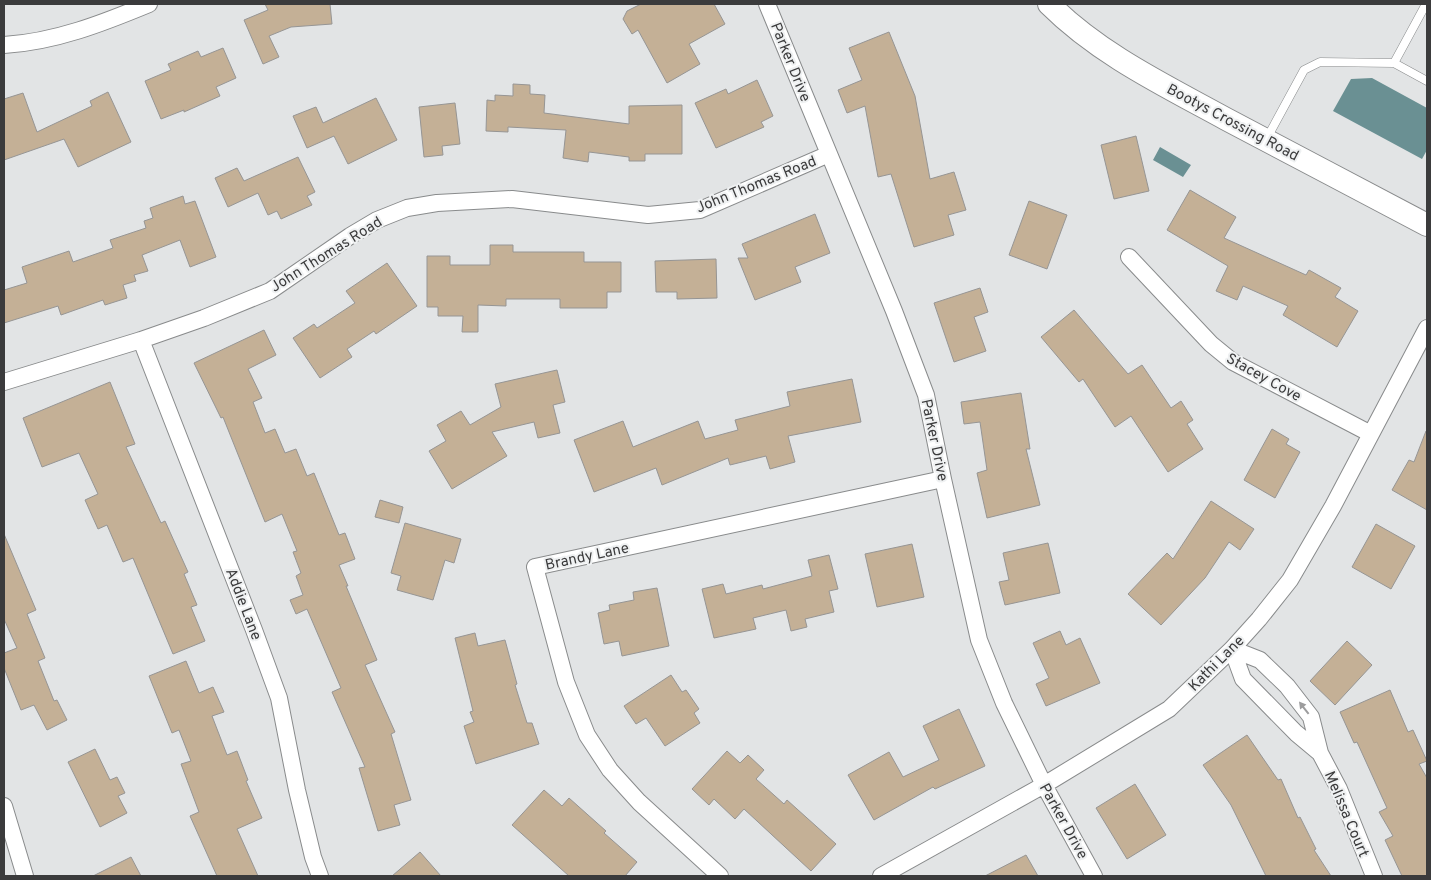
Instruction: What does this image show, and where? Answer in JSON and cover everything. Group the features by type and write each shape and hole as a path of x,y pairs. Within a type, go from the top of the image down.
{"street":[{"path":"4,45 28,44 95,26 150,4"},
{"name":"Parker Drive","path":"767,4 894,311 926,395 979,640 1004,703 1044,785 1094,876"},
{"name":"Bootys Crossing Road","path":"1049,4 1089,39 1120,60 1427,225"},
{"name":"John Thomas Road","path":"4,382 141,340 204,318 270,291 350,236 377,220 408,208 437,203 512,199 648,215 700,210 829,154"},
{"name":"Stacey Cove","path":"1128,257 1211,344 1234,362 1371,434"},
{"name":"Kathi Lane","path":"881,876 1044,785 1170,709 1232,649 1290,580 1312,544 1427,328"},
{"name":"Addie Lane","path":"141,340 254,630 278,698 297,790 313,857 320,876"},
{"name":"Brandy Lane","path":"720,876 639,802 610,770 587,735 566,682 535,567 943,479"},
{"name":"Melissa Court","path":"1232,649 1243,679 1296,733 1320,753"},
{"name":"Melissa Court","path":"1232,649 1260,660 1287,686 1311,717 1320,753 1339,789 1374,876"},
{"path":"4,806 25,876"}],"lane":[{"path":"1394,63 1426,4"},
{"path":"1266,140 1304,70 1320,62 1394,63 1427,81"}],"water":[{"path":"1372,78 1427,108 1427,150 1422,159 1333,111 1351,79"},
{"path":"1160,147 1191,165 1183,177 1153,160"}],"building":[{"path":"265,4 330,4 332,24 291,27 269,36 279,57 263,64 244,20 268,10"},
{"path":"641,4 714,4 725,24 689,44 700,64 667,83 638,30 632,34 623,19 627,11"},
{"path":"889,32 915,96 930,179 954,172 966,210 948,215 954,235 914,247 891,174 878,177 865,106 847,113 838,90 862,80 849,48"},
{"path":"223,48 236,78 216,87 220,96 184,112 184,110 161,119 145,81 171,70 168,64 198,51 201,57"},
{"path":"757,80 773,116 761,122 764,127 716,148 695,103 726,89 728,94"},
{"path":"513,84 530,85 530,94 545,95 544,113 629,124 629,106 682,105 682,154 645,154 645,161 629,161 629,157 589,152 588,162 563,158 566,130 508,127 508,132 486,131 487,100 495,101 495,95 513,96"},
{"path":"108,92 131,142 78,167 64,139 4,160 4,99 23,93 37,132 92,106 90,101"},
{"path":"376,98 397,140 348,164 334,136 307,148 293,116 316,107 323,123"},
{"path":"455,103 460,144 442,146 443,155 424,157 419,107"},
{"path":"1136,136 1149,191 1114,199 1101,145"},
{"path":"298,157 315,192 307,196 312,205 281,219 277,211 268,215 258,193 228,207 215,178 237,168 244,181"},
{"path":"1190,190 1236,217 1224,238 1306,275 1309,270 1341,288 1335,297 1358,311 1337,347 1283,315 1288,306 1243,286 1237,300 1216,291 1228,266 1167,230"},
{"path":"183,196 185,204 195,201 216,257 190,267 180,240 142,255 148,271 134,275 136,281 123,285 127,298 105,305 103,300 61,315 58,306 4,323 4,290 27,283 22,267 69,251 73,262 113,248 110,240 146,228 144,221 153,218 150,208"},
{"path":"1029,201 1067,215 1047,269 1009,255"},
{"path":"815,214 830,253 795,267 801,282 755,300 738,258 748,258 742,244"},
{"path":"490,245 513,245 513,252 584,252 584,262 621,262 621,292 607,292 607,308 560,308 560,299 506,299 506,306 478,305 478,332 462,332 463,316 438,316 438,307 427,307 427,256 450,256 450,265 490,265"},
{"path":"716,259 717,298 677,299 677,292 656,292 655,261"},
{"path":"387,263 417,306 376,334 374,331 347,349 352,357 320,378 293,338 314,324 317,328 355,303 346,291"},
{"path":"980,288 988,312 974,317 986,351 954,362 934,303"},
{"path":"1074,310 1128,374 1142,365 1171,408 1181,401 1193,420 1187,424 1203,449 1168,472 1131,416 1115,427 1083,379 1079,382 1041,337"},
{"path":"264,330 276,355 248,369 262,398 253,402 265,433 275,429 285,453 296,449 307,476 314,473 339,535 345,533 355,559 339,565 377,660 365,665 395,732 391,734 411,800 394,805 400,825 378,831 359,768 365,767 332,692 341,688 307,609 296,614 290,600 303,595 296,576 301,573 293,552 297,551 282,514 265,522 223,417 221,418 194,363"},
{"path":"557,370 565,402 553,405 560,433 538,438 534,422 492,432 507,456 452,489 429,451 446,441 437,425 461,411 470,425 501,407 495,384"},
{"path":"852,379 861,422 788,436 795,462 770,469 766,456 730,465 728,458 662,485 656,468 594,492 574,440 623,421 633,447 698,421 705,439 738,430 735,420 790,406 787,392"},
{"path":"110,382 135,444 126,447 161,523 165,521 188,572 184,574 197,605 191,607 205,641 173,654 133,558 123,562 107,525 98,529 85,500 98,494 79,453 42,467 23,418"},
{"path":"1021,393 1030,449 1026,449 1040,505 987,518 977,473 987,470 980,422 964,424 961,402"},
{"path":"1272,429 1289,439 1286,444 1300,452 1275,498 1244,480"},
{"path":"1426,431 1427,510 1392,490 1409,460 1414,462"},
{"path":"380,500 403,507 399,523 375,517"},
{"path":"1211,501 1254,529 1240,550 1229,542 1205,578 1161,625 1128,594 1167,553 1173,559"},
{"path":"405,523 461,539 454,563 445,560 433,600 397,590 401,576 391,573"},
{"path":"1376,524 1415,546 1391,589 1352,567"},
{"path":"4,534 36,610 27,614 45,658 38,661 54,701 57,700 67,720 47,730 34,705 21,710 4,668 4,653 17,648 4,619"},
{"path":"1048,543 1060,593 1005,605 999,582 1009,580 1003,553"},
{"path":"912,544 924,597 877,607 865,554"},
{"path":"829,555 838,589 829,591 834,612 805,619 807,627 791,631 786,610 753,618 756,629 714,638 702,589 723,584 726,594 762,585 763,589 812,576 808,560"},
{"path":"657,588 669,646 622,656 619,641 604,644 598,613 610,610 609,605 634,600 633,592"},
{"path":"1060,631 1066,645 1080,638 1100,683 1046,706 1036,684 1049,678 1033,643"},
{"path":"475,633 478,646 505,640 517,684 515,685 527,723 532,723 539,744 476,764 464,726 474,722 470,712 473,711 455,638"},
{"path":"1347,641 1372,665 1335,705 1310,681"},
{"path":"186,661 199,693 213,687 224,712 212,716 227,755 237,751 248,780 246,781 262,818 237,829 258,876 217,876 190,816 199,812 181,764 191,761 179,730 172,733 149,676"},
{"path":"671,675 682,692 686,690 699,709 694,713 700,723 665,746 646,718 636,724 624,706"},
{"path":"1390,690 1408,732 1413,730 1427,761 1419,764 1427,778 1427,876 1402,876 1385,840 1393,836 1379,812 1387,808 1357,742 1354,743 1340,712"},
{"path":"959,709 985,766 935,789 933,787 874,820 848,775 889,752 903,777 939,760 923,726"},
{"path":"1247,735 1278,780 1281,779 1298,818 1300,817 1316,849 1314,850 1331,876 1266,876 1231,805 1203,765"},
{"path":"95,749 110,780 117,777 125,793 118,796 127,813 100,827 68,762"},
{"path":"727,751 740,763 748,755 764,770 756,779 784,804 787,800 836,844 811,871 744,809 735,819 714,799 709,805 692,789"},
{"path":"1135,784 1166,835 1127,859 1096,808"},
{"path":"544,790 562,806 569,798 637,862 625,876 569,876 512,825"},
{"path":"420,852 441,876 392,876"},
{"path":"1026,855 1038,876 985,876"},
{"path":"131,857 141,876 93,876"}]}
